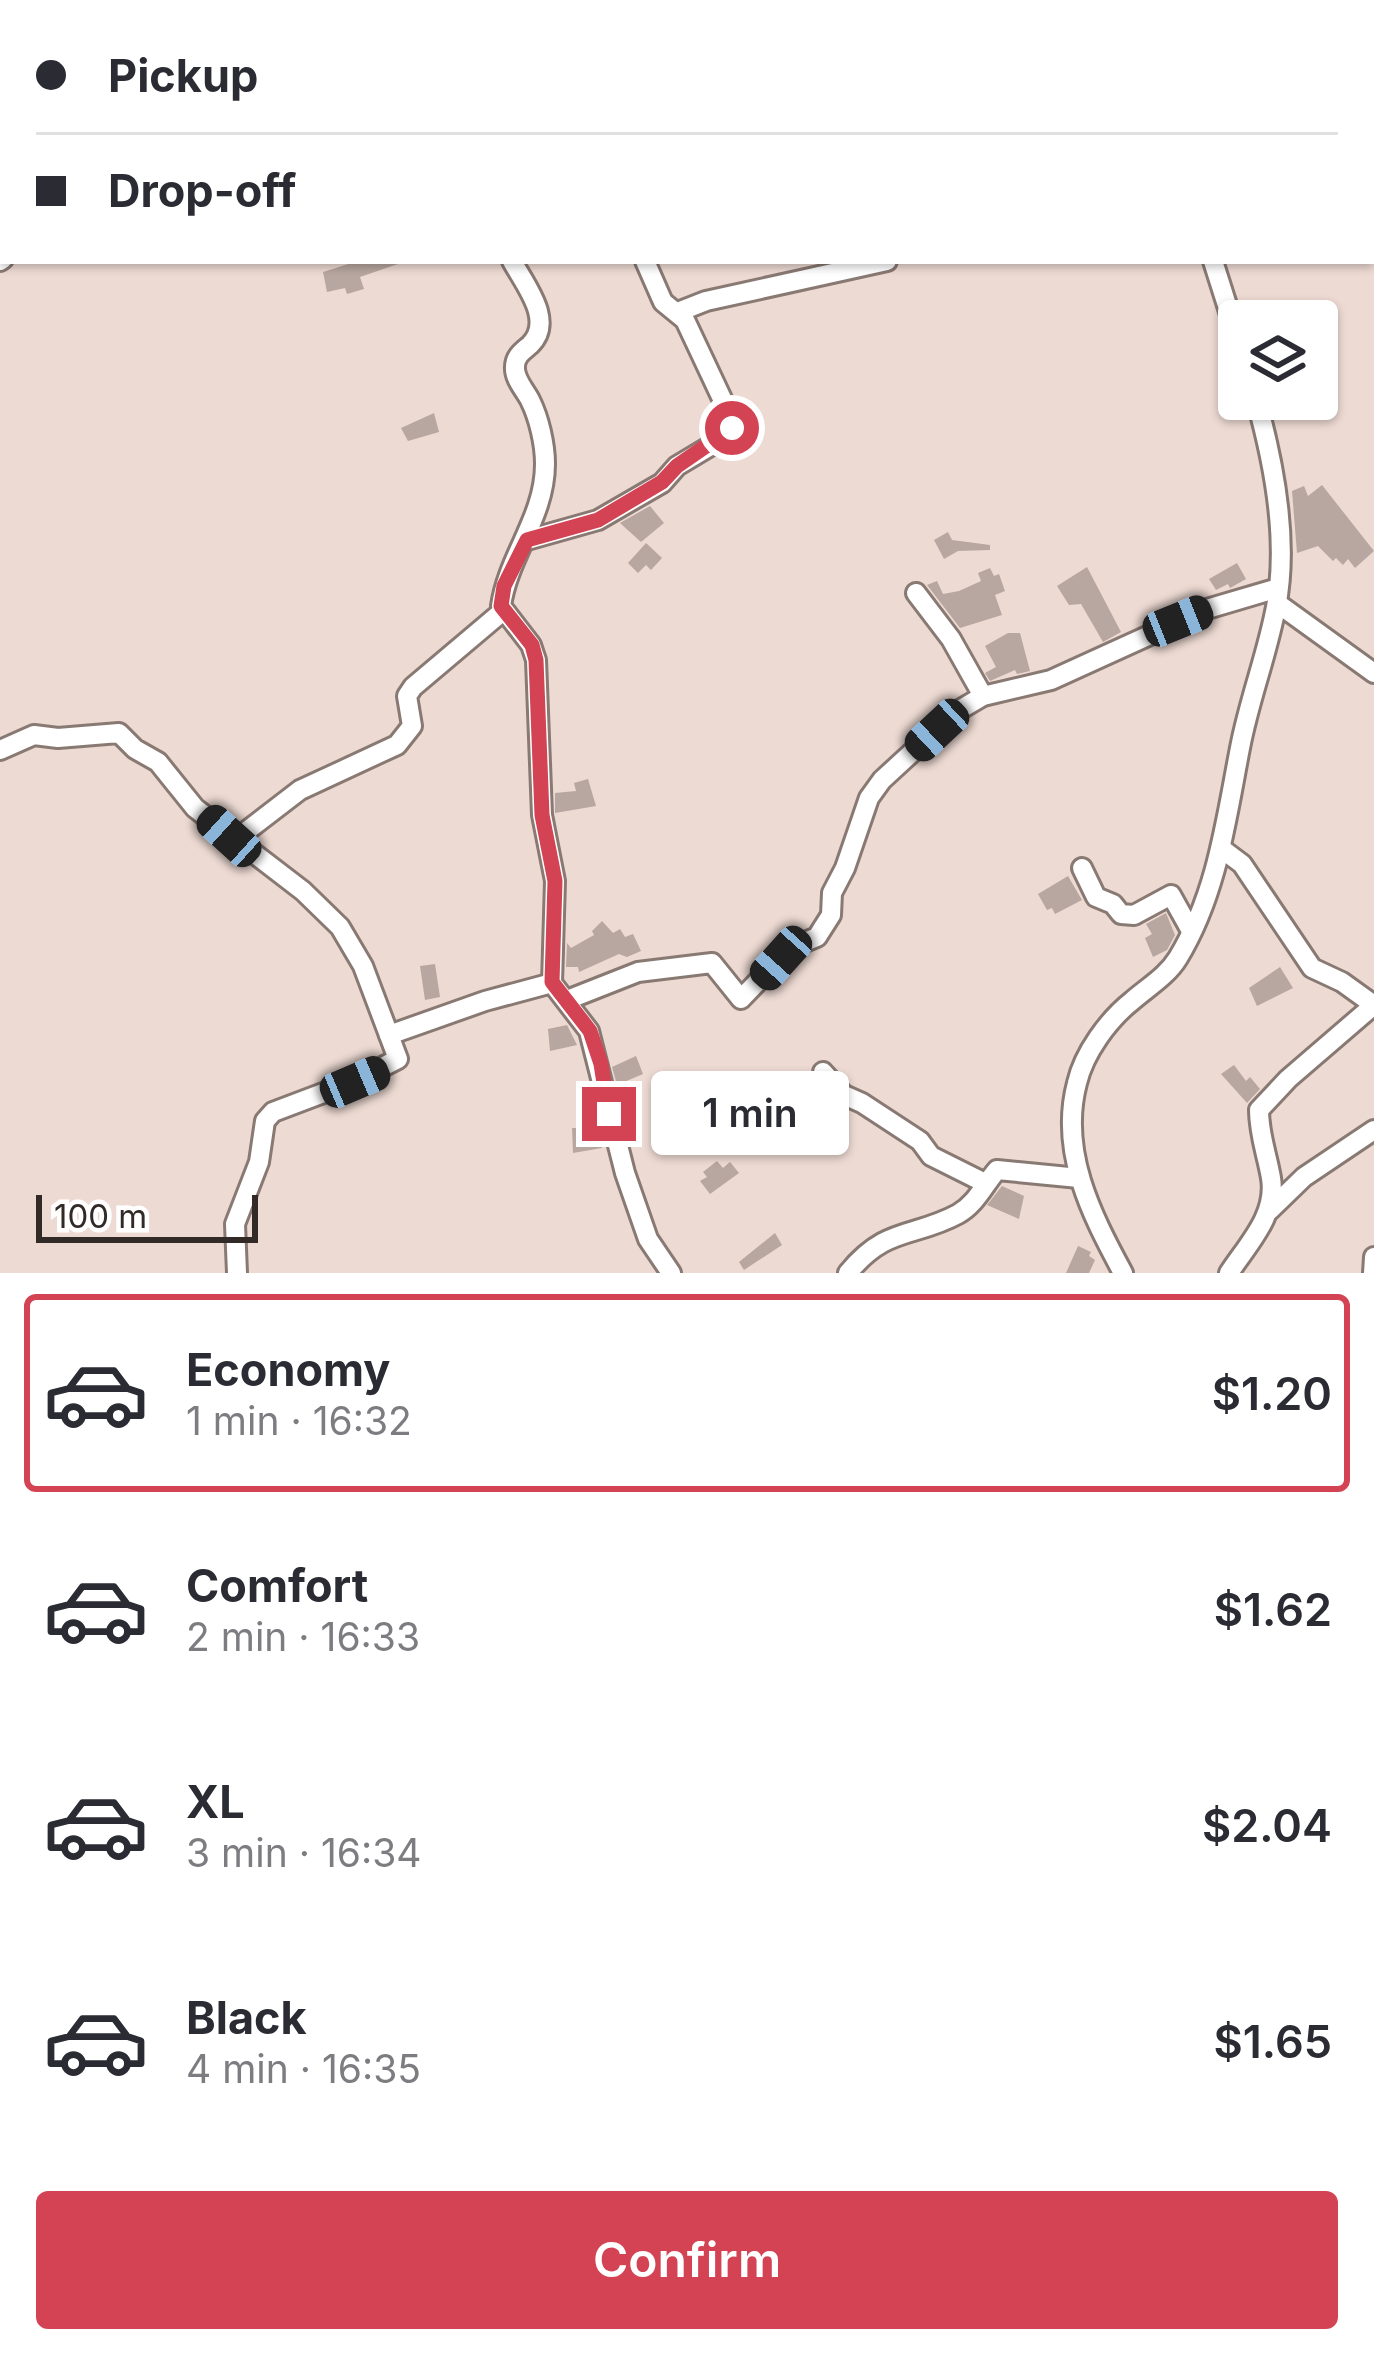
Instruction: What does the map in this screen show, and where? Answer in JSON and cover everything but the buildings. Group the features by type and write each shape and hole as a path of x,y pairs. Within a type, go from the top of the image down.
{"street":[{"path":"514,264 536,304 541,327 538,338 515,362 515,372 533,405 545,461 542,498 504,586 503,611 532,645 536,660 542,815 555,881 552,982 590,1031 625,1173 648,1239 671,1273"},
{"path":"527,540 598,520 662,482 732,428 678,312 663,302 646,264"},
{"path":"678,312 706,301 873,264"},
{"path":"1214,264 1225,300"},
{"path":"1123,1273 1079,1178 1070,1139 1078,1078 1106,1027 1127,1004 1166,975 1191,932 1222,849 1246,718 1278,595 1278,509 1260,420"},
{"path":"916,593 951,639 983,696"},
{"path":"1278,595 1374,674"},
{"path":"567,1000 638,971 712,963 741,999 790,947 817,938 831,915 832,892 869,798 882,780 956,712 983,696 1051,680 1207,609 1278,595"},
{"path":"236,840 300,790 397,746 412,726 407,696 413,687 503,611"},
{"path":"0,750 34,735 118,733 158,762 187,801 303,891 340,927 364,966 398,1059 273,1112 265,1121 259,1162 235,1223 237,1273"},
{"path":"1222,849 1242,864 1312,968 1374,1005 1259,1110 1259,1132 1271,1178 1270,1210"},
{"path":"1082,868 1096,897 1113,904 1121,914 1134,915 1172,896 1191,932"},
{"path":"389,1035 484,1000 552,982"},
{"path":"823,1072 844,1095 920,1141 931,1156 985,1183"},
{"path":"1229,1273 1283,1193 1374,1130"},
{"path":"848,1273 875,1245 973,1204 997,1170 1079,1178"},
{"path":"1373,1273 1374,1257"}],"route":[{"path":"609,1114 590,1031 552,982 555,881 542,815 536,660 532,645 501,606 504,586 527,540 598,520 662,482 732,428"}]}
